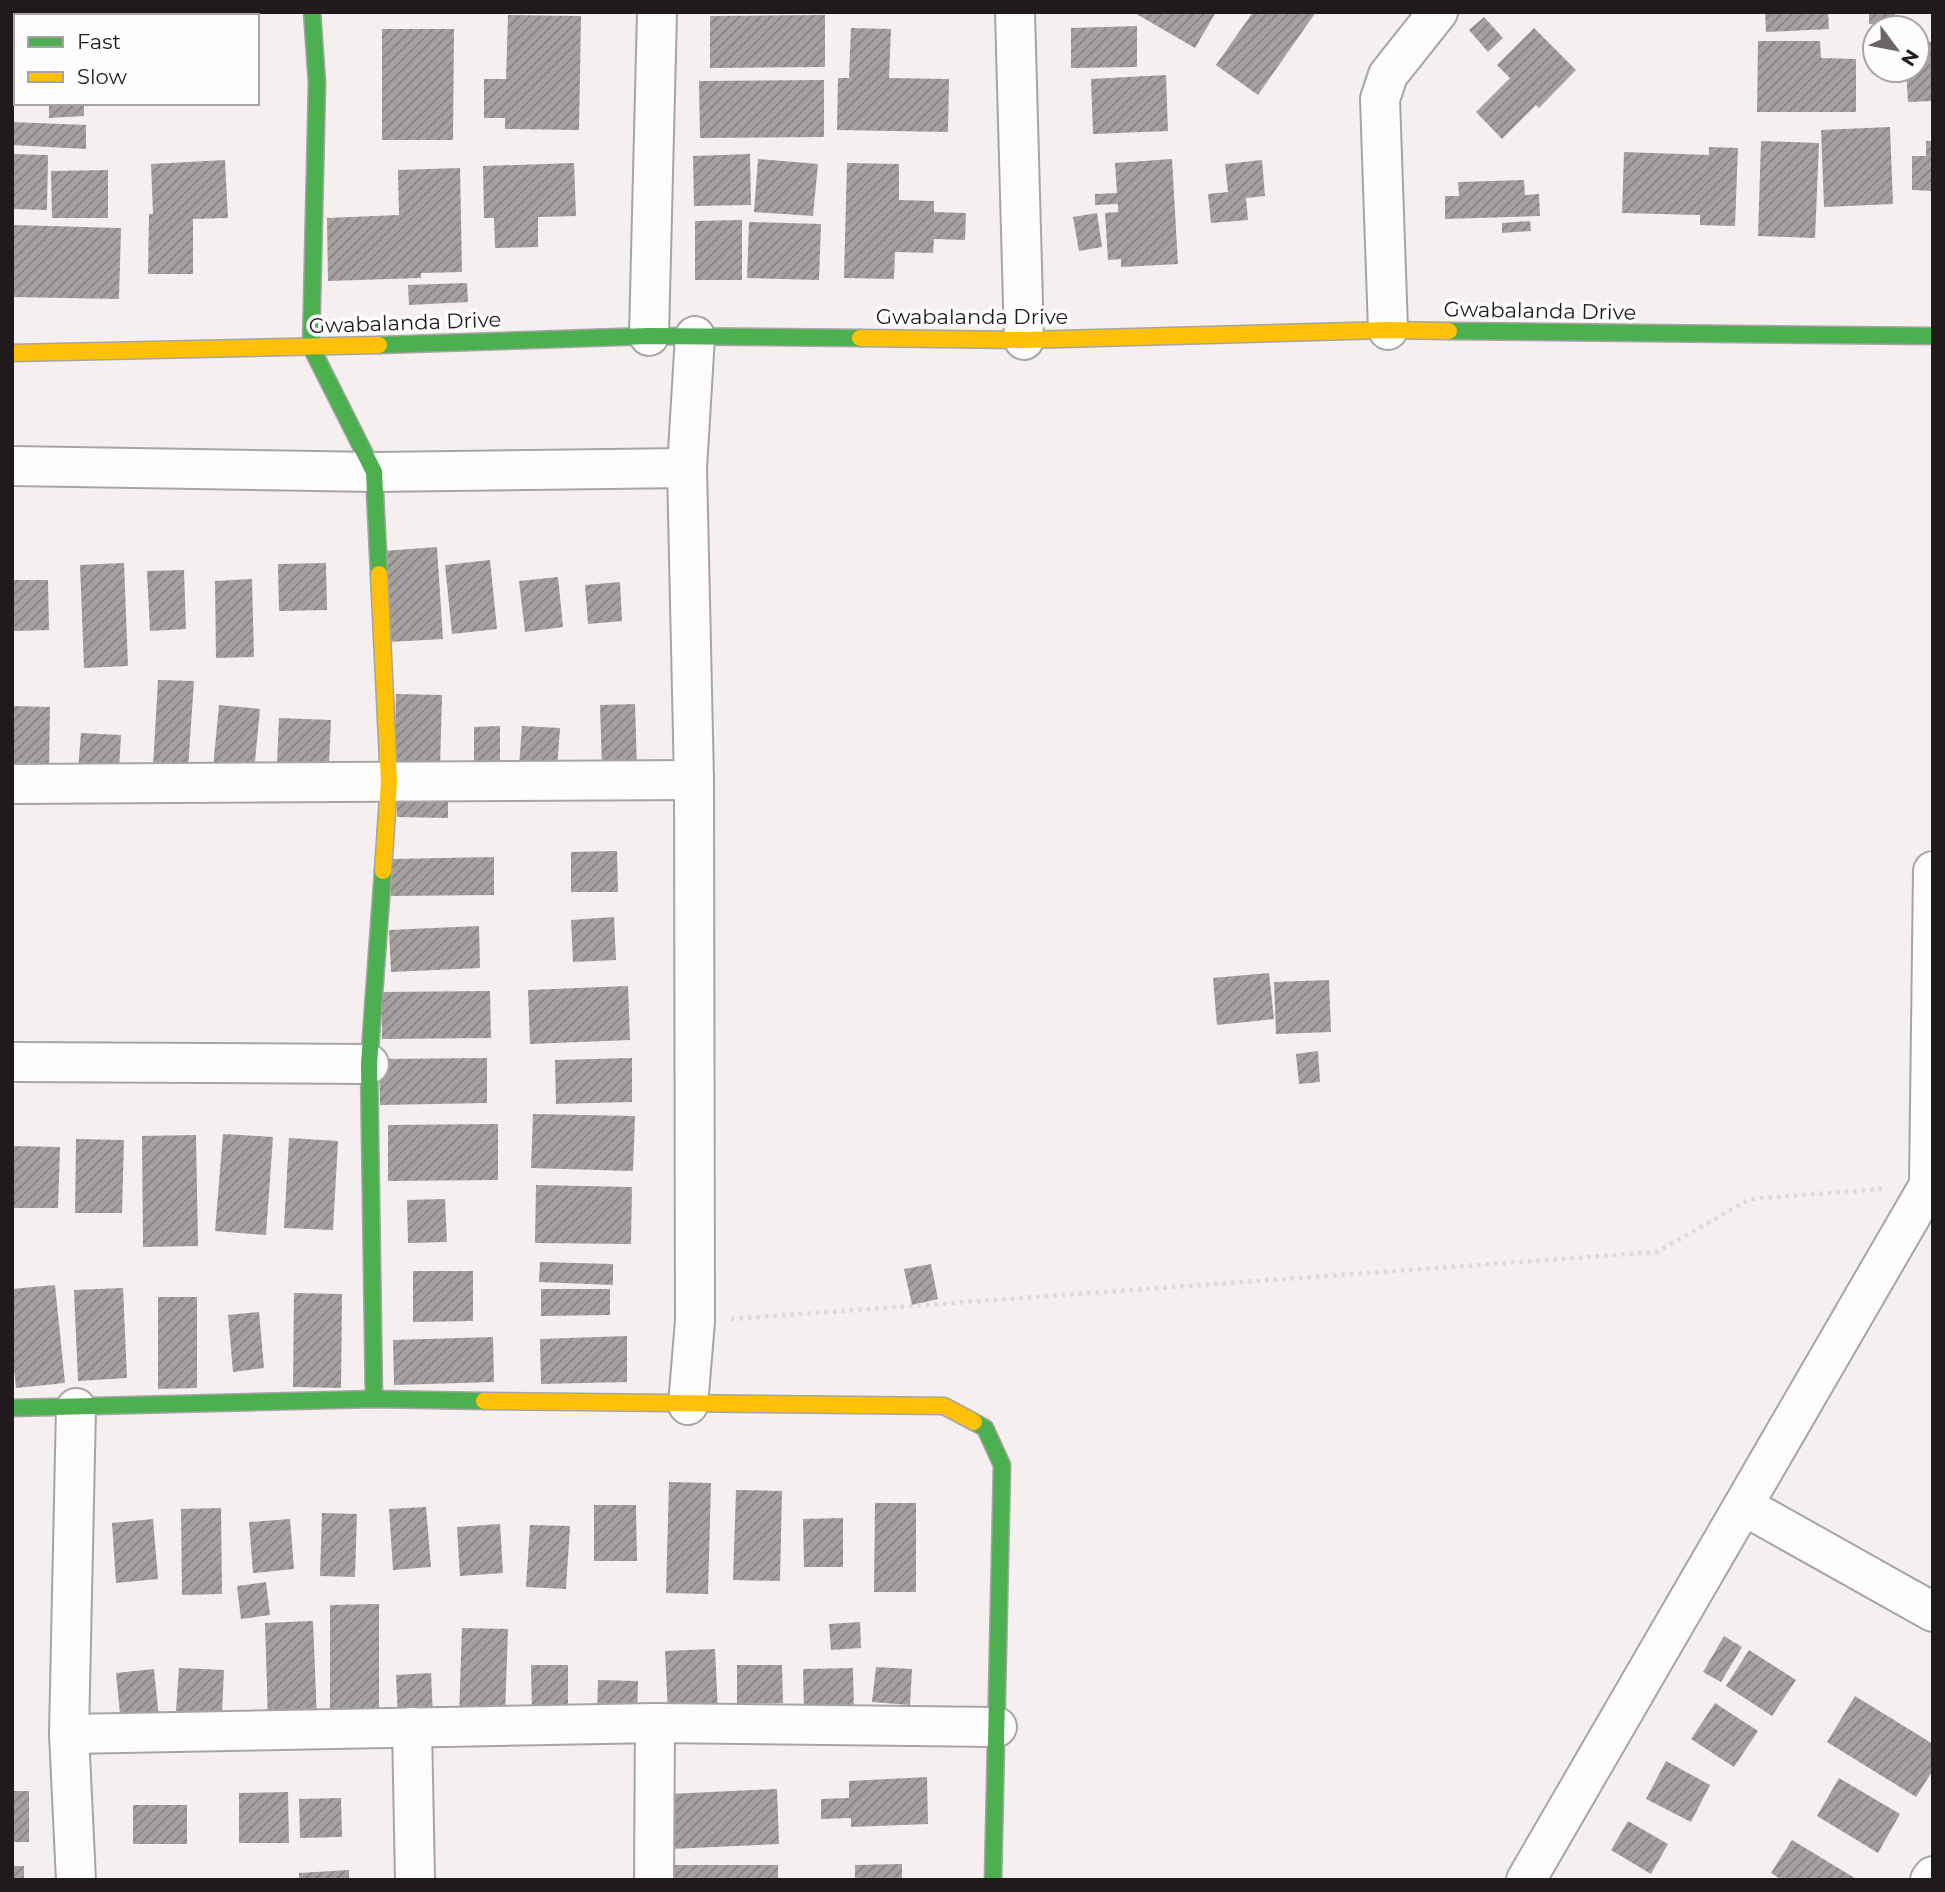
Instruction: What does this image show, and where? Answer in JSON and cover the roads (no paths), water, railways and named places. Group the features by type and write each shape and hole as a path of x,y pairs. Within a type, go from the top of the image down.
{"street":[{"path":"312,12 317,83 311,347 374,472 389,782 369,1064 374,1399"},
{"path":"649,336 657,12"},
{"path":"1016,12 1024,340"},
{"path":"1388,330 1380,99 1388,75 1438,12"},
{"name":"Gwabalanda Drive","path":"12,353 649,336 1024,340 1388,330 1933,336"},
{"path":"688,1405 695,1321 694,780 687,468 695,336"},
{"path":"12,466 374,472 687,468"},
{"path":"12,784 694,780"},
{"path":"1526,1880 1931,1185 1933,871"},
{"path":"12,1062 369,1064"},
{"path":"12,1408 374,1399 688,1405 944,1406 985,1427 1002,1465 993,1880"},
{"path":"76,1408 69,1734 76,1880"},
{"path":"1744,1506 1933,1612"},
{"path":"69,1734 654,1723 997,1727"},
{"path":"654,1723 654,1880"},
{"path":"412,1727 415,1880"}]}
